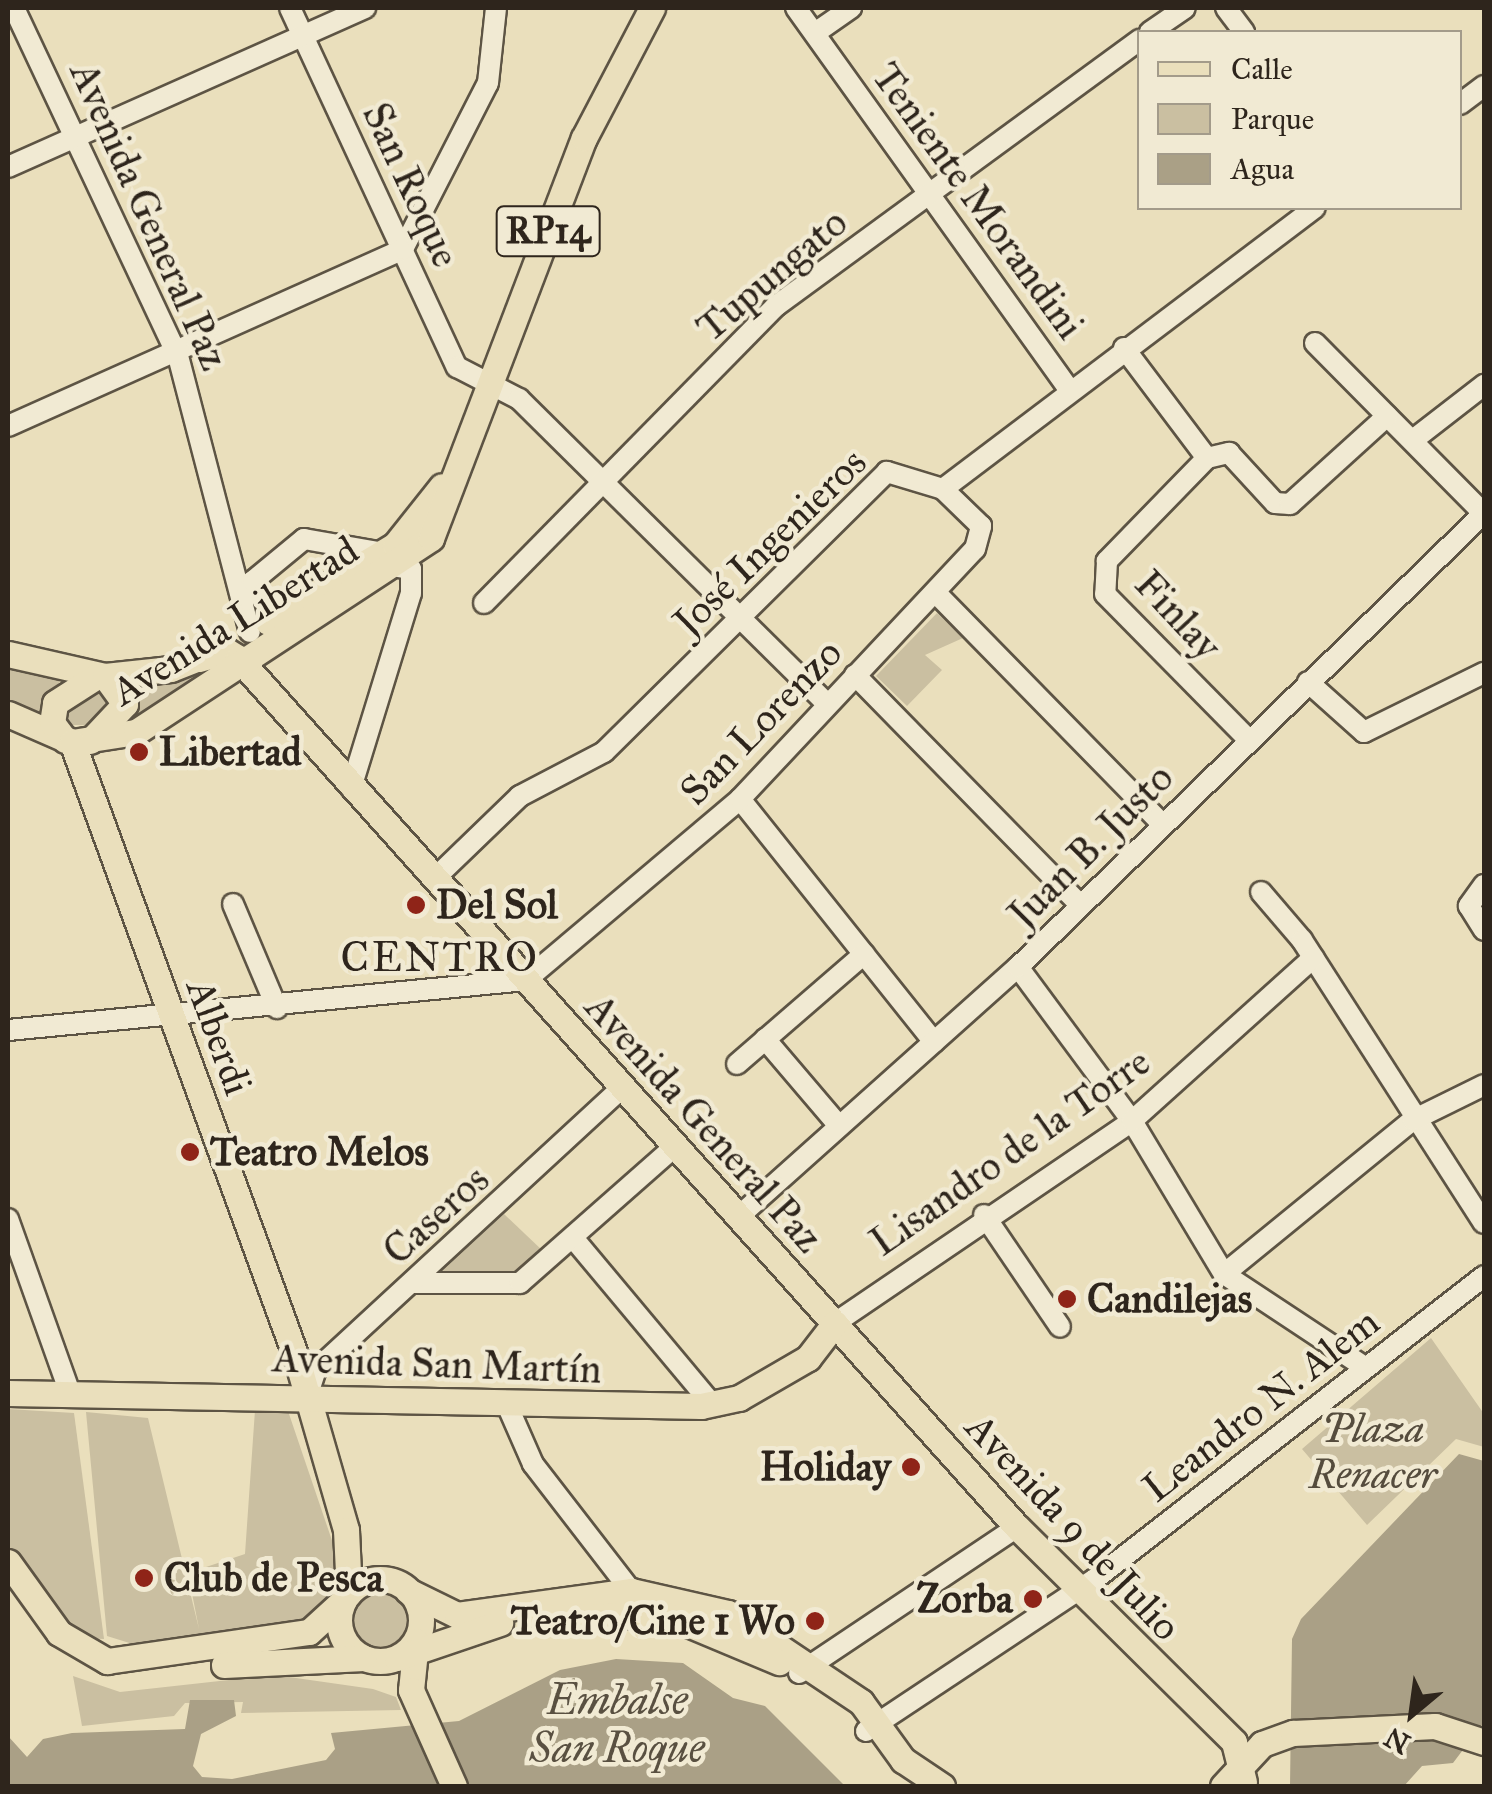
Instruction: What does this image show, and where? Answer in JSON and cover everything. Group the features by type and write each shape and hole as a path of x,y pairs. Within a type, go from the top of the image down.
{"main road":[{"name":"RP14","path":"388,559 434,503 611,78 652,8"},
{"name":"RP14","path":"437,530 560,158 632,11"},
{"path":"611,78 632,11"},
{"name":"Avenida Libertad","path":"72,741 136,732 238,658 437,530"},
{"name":"Avenida Libertad","path":"8,654 101,676 199,659 388,559"},
{"path":"199,659 227,651 238,658 250,632"},
{"name":"Avenida General Paz","path":"238,658 835,1323"},
{"name":"RP14","path":"72,741 52,723 55,703 101,676"},
{"path":"8,714 72,741 104,733 122,710 122,688 101,676"},
{"name":"Alberdi","path":"72,741 308,1398 346,1530 347,1597"},
{"name":"Avenida San Martín","path":"8,1392 508,1407 713,1405 808,1358 835,1323"},
{"name":"Avenida 9 de Julio","path":"835,1323 1018,1526 1225,1736 1238,1779"},
{"name":"Alberdi","path":"346,1530 400,1586"},
{"path":"8,1562 71,1643 124,1663 309,1632 347,1597 400,1586 457,1614 628,1601 692,1620 804,1668 873,1726 903,1760 942,1786"},
{"path":"400,1586 420,1610 408,1652 412,1690 454,1786"},
{"path":"8,1589 51,1646 113,1676 367,1659 408,1652 497,1624 628,1601"},
{"path":"347,1597 343,1638 412,1690"},
{"path":"873,1726 909,1786"},
{"path":"1225,1736 1434,1726 1484,1742"},
{"path":"1238,1779 1299,1735"}],"street":[{"name":"Avenida General Paz","path":"14,8 178,356 247,593 250,632"},
{"name":"San Roque","path":"290,8 448,351 486,385 519,399 826,704"},
{"path":"8,167 366,8"},
{"path":"8,426 178,356 403,249 488,84 496,8"},
{"name":"Teniente Morandini","path":"796,8 1068,386"},
{"path":"814,33 851,8"},
{"path":"1153,30 1184,8"},
{"path":"1226,8 1242,30"},
{"name":"Tupungato","path":"484,603 776,306 1137,42"},
{"path":"1462,102 1484,86"},
{"path":"943,488 1068,386 1312,210"},
{"path":"1316,344 1484,514"},
{"path":"1124,348 1207,458 1228,453 1275,502 1290,504 1387,416"},
{"path":"1412,440 1484,385"},
{"name":"Finlay","path":"1207,458 1107,562 1103,584 1249,740"},
{"name":"José Ingenieros","path":"434,879 520,796 604,752 887,472 943,488"},
{"name":"San Lorenzo","path":"526,980 740,799 981,540 981,526 943,488"},
{"name":"Juan B. Justo","path":"737,1218 1018,967 1484,514"},
{"path":"351,788 411,594 437,530"},
{"path":"284,613 247,593 265,573 315,537 411,569 411,594"},
{"path":"935,592 1162,824"},
{"path":"1308,682 1364,732 1484,673"},
{"path":"855,675 1080,906"},
{"path":"740,799 934,1042"},
{"path":"1484,886 1469,906 1484,930"},
{"path":"1261,892 1313,958 1413,1120 1484,1223"},
{"path":"233,904 277,1008"},
{"path":"737,1064 864,954"},
{"name":"Lisandro de la Torre","path":"835,1323 984,1214 1132,1121 1313,958"},
{"path":"1018,967 1132,1121 1224,1274 1363,1366"},
{"path":"8,1030 277,1008 526,980"},
{"path":"765,1038 840,1126"},
{"path":"1224,1274 1413,1120 1484,1085"},
{"name":"Caseros","path":"308,1398 316,1370 621,1089"},
{"path":"414,1283 520,1282 574,1239 674,1146"},
{"path":"984,1214 1060,1327"},
{"path":"8,1219 70,1392"},
{"path":"574,1239 713,1405"},
{"name":"Leandro N. Alem","path":"873,1726 1080,1588 1484,1276"},
{"path":"508,1407 532,1464 628,1601"},
{"path":"804,1668 1018,1526"}],"green space":[{"path":"937,613 963,638 925,655 942,670 907,706 876,676"},
{"path":"8,660 62,676 42,719 8,703"},
{"path":"215,665 167,705 123,724 132,685"},
{"path":"100,686 116,696 98,725 64,725 64,706"},
{"path":"504,1214 544,1252 513,1276 437,1276"},
{"name":"Plaza Renacer","path":"1431,1338 1484,1414 1484,1447 1456,1439 1367,1525 1302,1449"},
{"path":"8,1409 74,1413 104,1639 78,1638 8,1545"},
{"path":"255,1410 288,1411 342,1570 337,1598 304,1620 152,1650 107,1636 86,1412 148,1418 199,1629 188,1573 245,1554"},
{"path":"380,1591 400,1599 408,1619 400,1639 380,1647 360,1639 352,1619 360,1599"},
{"path":"275,1675 373,1689 396,1697 401,1710 241,1713 243,1702 185,1703 174,1716 82,1726 73,1676 120,1692"}],"water":[{"path":"1459,1454 1484,1461 1484,1722 1453,1763 1422,1766 1404,1786 1290,1786 1292,1639 1301,1619"},
{"name":"Embalse San Roque","path":"616,1659 683,1663 733,1698 765,1706 845,1786 8,1786 8,1736 27,1757 43,1739 72,1733 185,1729 190,1700 234,1700 236,1716 201,1734 193,1766 202,1777 232,1779 326,1760 335,1749 331,1733 459,1721 560,1670"}],"place":[{"name":"Libertad","path":"139,752"},
{"name":"Del Sol","path":"416,905"},
{"name":"Teatro Melos","path":"190,1152"},
{"name":"Candilejas","path":"1067,1299"},
{"name":"Holiday","path":"911,1467"},
{"name":"Club de Pesca","path":"144,1578"},
{"name":"Zorba","path":"1033,1599"},
{"name":"Teatro/Cine 1 Wo","path":"815,1621"}],"district":[{"name":"CENTRO","path":"440,957"}]}
